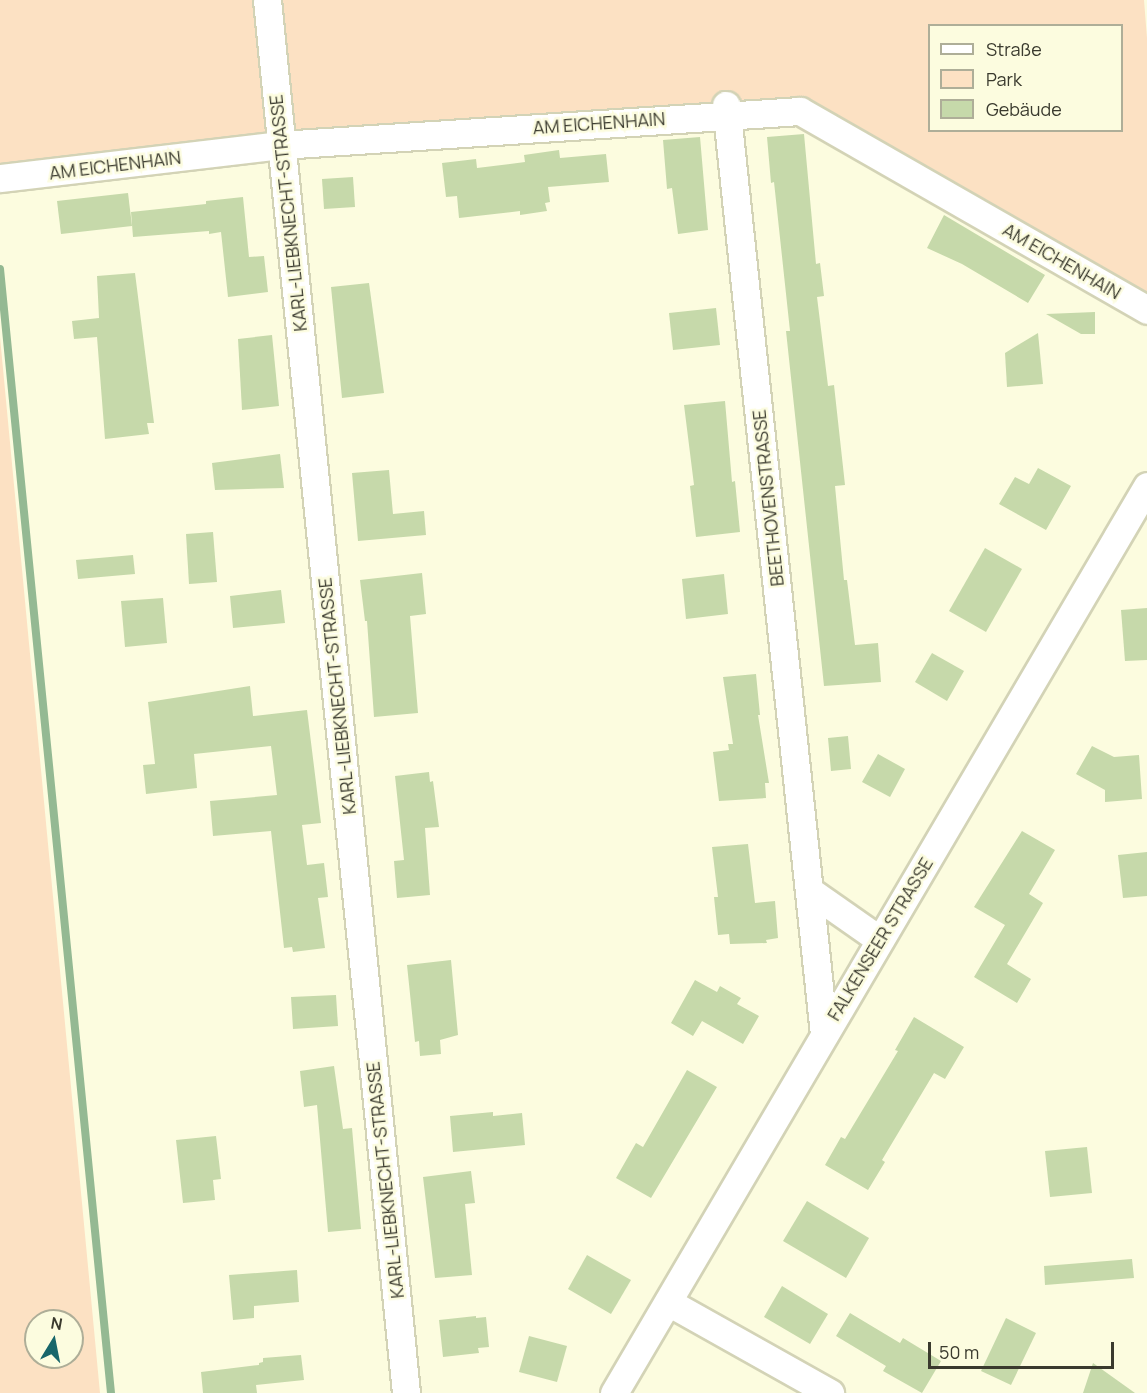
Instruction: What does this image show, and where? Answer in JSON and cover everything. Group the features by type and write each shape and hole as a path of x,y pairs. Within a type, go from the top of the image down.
{"street":[{"name":"KARL-LIEBKNECHT-STRASSE","path":"267,0 406,1393"},
{"name":"AM EICHENHAIN","path":"0,178 280,145 727,110 800,111 1147,310"},
{"name":"BEETHOVENSTRASSE","path":"727,110 824,1034"},
{"name":"FALKENSEER STRASSE","path":"614,1393 1147,486"},
{"path":"810,891 880,940"},
{"path":"668,1302 830,1393"}],"green space":[{"path":"0,0 1144,0 1147,38 1147,309 797,110 0,180"},
{"path":"0,337 100,1393 0,1393"}],"building":[{"path":"804,134 816,264 820,263 824,296 817,297 828,386 834,385 845,485 835,486 844,580 847,580 855,645 878,643 881,682 824,686 786,331 790,331 767,137"},
{"path":"700,137 708,230 678,234 672,188 667,189 663,140"},
{"path":"559,150 560,158 606,154 609,182 548,187 550,202 545,203 547,211 520,215 520,211 459,218 457,196 446,197 442,163 476,159 477,168 525,162 524,155"},
{"path":"353,177 355,207 324,209 322,179"},
{"path":"128,193 132,226 61,234 57,201"},
{"path":"243,197 249,257 264,256 268,292 228,297 221,232 133,237 131,212 206,204 206,201"},
{"path":"944,215 1045,275 1028,303 962,264 927,248"},
{"path":"135,273 154,423 147,423 149,434 105,439 97,337 74,339 72,321 99,318 97,276"},
{"path":"369,283 384,393 342,398 331,287"},
{"path":"716,308 720,345 673,350 669,313"},
{"path":"1095,312 1095,334 1081,334 1046,314"},
{"path":"1038,333 1043,384 1007,387 1005,353"},
{"path":"272,335 279,406 242,410 238,339"},
{"path":"725,401 732,482 735,481 740,532 696,537 690,486 694,485 684,405"},
{"path":"280,454 284,488 215,490 212,463"},
{"path":"1038,468 1071,486 1046,530 999,504 1015,477 1029,484"},
{"path":"389,470 393,514 424,511 426,535 358,541 352,473"},
{"path":"213,532 217,582 189,584 186,534"},
{"path":"985,548 1022,569 986,632 949,611"},
{"path":"133,555 135,574 78,579 76,560"},
{"path":"422,573 426,614 410,616 418,713 374,717 367,621 365,621 360,580"},
{"path":"724,574 728,614 686,619 682,579"},
{"path":"281,590 285,623 233,628 230,596"},
{"path":"163,598 167,643 125,647 121,601"},
{"path":"1147,608 1147,660 1125,661 1121,610"},
{"path":"932,653 964,671 947,701 915,682"},
{"path":"756,674 760,715 758,715 769,783 765,783 766,798 719,801 713,752 729,750 728,744 733,744 723,677"},
{"path":"250,686 253,716 307,710 321,823 302,825 307,865 324,863 328,897 318,898 325,948 293,952 292,947 284,948 271,831 213,836 210,801 277,795 271,746 194,754 197,788 146,794 143,765 155,764 148,702"},
{"path":"848,736 851,769 831,771 828,738"},
{"path":"1092,746 1114,757 1139,755 1142,799 1105,802 1105,790 1076,774"},
{"path":"878,754 905,769 890,797 862,782"},
{"path":"429,772 430,782 433,781 439,827 425,828 430,895 397,898 394,861 404,860 395,776"},
{"path":"1022,831 1055,850 1029,894 1043,903 1007,964 1031,979 1017,1003 974,977 1005,925 974,907"},
{"path":"748,844 755,903 775,901 778,938 766,940 767,943 730,944 729,934 718,935 714,897 718,897 712,847"},
{"path":"1147,852 1147,896 1123,898 1118,855"},
{"path":"451,960 458,1035 440,1040 441,1054 420,1056 419,1041 415,1042 407,965"},
{"path":"695,980 717,992 720,986 741,998 737,1004 759,1016 743,1044 702,1021 693,1036 671,1023"},
{"path":"336,995 338,1026 293,1029 291,997"},
{"path":"914,1017 964,1047 945,1079 934,1073 882,1160 885,1162 868,1190 825,1165 841,1137 845,1139 898,1051 895,1050"},
{"path":"334,1066 343,1129 352,1128 361,1229 328,1232 317,1105 304,1107 300,1071"},
{"path":"687,1070 717,1087 651,1198 616,1178 636,1143 643,1147"},
{"path":"493,1112 493,1116 522,1113 525,1145 453,1152 450,1116"},
{"path":"216,1136 221,1179 213,1180 215,1200 183,1203 176,1140"},
{"path":"1087,1147 1092,1193 1050,1197 1045,1151"},
{"path":"471,1171 475,1203 465,1204 472,1275 435,1278 423,1177"},
{"path":"807,1201 869,1238 846,1278 783,1241"},
{"path":"587,1255 631,1280 611,1314 568,1289"},
{"path":"1132,1259 1134,1278 1045,1285 1044,1266"},
{"path":"297,1270 299,1302 254,1306 254,1318 233,1320 229,1275"},
{"path":"782,1286 828,1314 810,1344 764,1317"},
{"path":"850,1313 900,1343 903,1338 941,1361 922,1393 883,1371 886,1366 836,1336"},
{"path":"476,1316 476,1318 486,1317 489,1347 478,1348 479,1353 443,1357 439,1320"},
{"path":"1006,1318 1036,1333 1011,1385 981,1371"},
{"path":"529,1336 567,1346 557,1382 519,1372"},
{"path":"301,1355 304,1380 256,1385 257,1393 203,1393 201,1372 259,1365 263,1362 263,1358"},
{"path":"1093,1363 1135,1393 1083,1393"}],"waterway":[{"path":"0,269 111,1393"}]}
